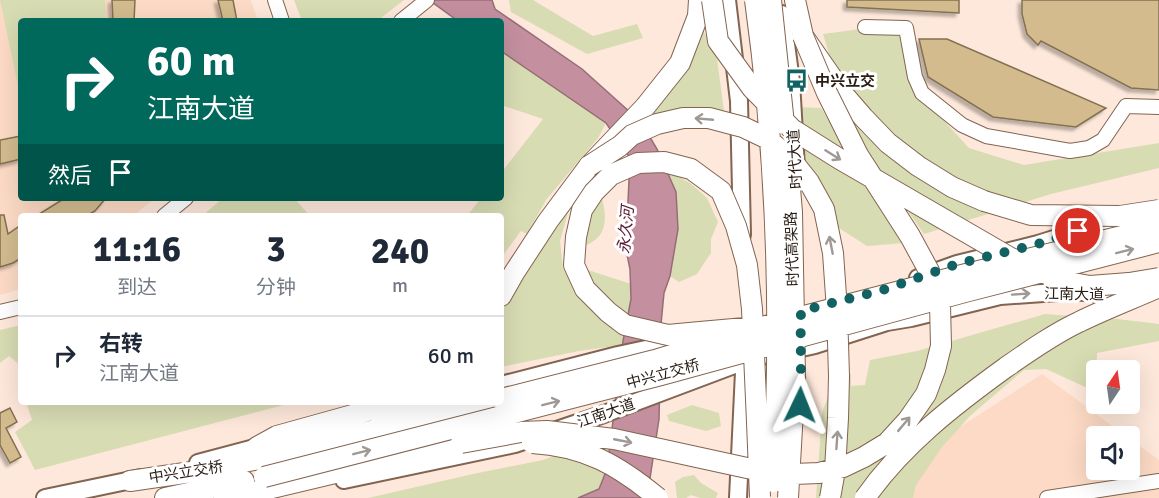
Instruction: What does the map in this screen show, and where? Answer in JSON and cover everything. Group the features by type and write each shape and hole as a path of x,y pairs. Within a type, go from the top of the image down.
{"highway":[{"path":"504,291 548,221 589,166 645,107 680,63 698,16 699,0"},
{"path":"712,0 718,41 752,88 792,129 838,158 1009,257 1062,280 1090,286 1159,278"},
{"name":"时代高架路","path":"755,0 770,129 777,292 778,364 772,498"},
{"name":"时代高架路","path":"771,0 792,212 795,376 788,498"},
{"path":"224,498 262,474 521,432 547,431 615,440 747,468 794,474 819,473 843,467 887,443 908,420 926,394 941,346 940,304 929,271 910,236 858,155 826,93 804,36 795,0"},
{"path":"804,36 844,95 888,143 918,166 952,187 984,201 1031,215 1120,216 1159,208"},
{"path":"589,166 620,146 632,135 657,124 683,118 709,118 743,127 766,138 790,158 809,182 824,208 833,253 839,376 835,470 830,498"},
{"path":"760,498 755,366 753,332 752,321 752,309 747,265 736,226 721,190 691,169 664,162 638,163 611,175 594,192 582,210 576,237 574,266 585,289 608,312 625,324 668,334 700,332 744,328 755,327 766,326"},
{"name":"中兴立交桥","path":"504,398 656,360 766,326 1159,227"},
{"name":"中兴立交桥","path":"165,498 661,375 1159,242"},
{"path":"865,498 877,481 926,430 990,379 1077,322 1159,287"},
{"path":"262,474 278,436 387,405"},
{"name":"中兴立交桥","path":"130,481 206,470 262,474 478,405"},
{"path":"460,442 504,441 544,444 581,451 632,477 658,498"}],"main road":[{"path":"727,0 739,101 745,330 738,498"},
{"name":"时代大道","path":"780,0 790,81 802,270 800,347 802,382 795,498"},
{"path":"504,384 618,355 745,330 801,311 883,290 957,264 1038,244 1159,208"},
{"path":"883,290 867,309 887,322"},
{"name":"江南大道","path":"262,474 515,444 745,362 815,345 887,322 1000,296 1071,291 1143,297 1159,294"},
{"path":"262,474 426,405"},
{"path":"45,498 130,481"}],"street":[{"path":"275,0 281,18"},
{"path":"405,18 426,1"},
{"path":"865,27 906,28 915,77 922,93 962,125 986,136 1070,151 1089,148 1103,140 1126,106 1159,107"},
{"path":"168,213 182,201"},
{"path":"0,312 18,308"},
{"path":"1047,498 1159,481"}],"shaded area":[{"path":"0,0 251,0 257,18 18,18 18,201 151,201 137,213 18,213 18,290 0,295"},
{"path":"1042,374 1086,406 1086,414 1096,414 1112,426 1086,426 1086,480 1140,480 1140,446 1159,460 1159,498 889,498 940,440"}],"green space":[{"path":"0,0 105,0 106,18 18,18 18,86"},
{"path":"294,0 404,0 381,18 301,18"},
{"path":"509,0 533,0 593,36 637,24 643,38 587,54 511,12"},
{"path":"701,26 717,59 724,111 678,109 650,116 672,86"},
{"path":"876,27 900,36 912,86 969,148 1024,165 1159,143 1159,168 1051,194 924,234 882,174 848,117 823,34"},
{"path":"504,53 606,123 598,138 546,200 527,234 521,231 504,254 504,213 469,213 479,201 504,201 504,169 543,119 504,106"},
{"path":"797,107 821,108 903,243 867,246 831,223 799,159"},
{"path":"666,170 690,183 707,198 718,222 711,239 711,253 697,274 679,282 670,276 678,229 676,192"},
{"path":"601,195 605,212 604,227 596,239 580,247 584,210"},
{"path":"220,201 297,201 307,213 206,213"},
{"path":"571,202 560,241 563,268 574,288 625,330 622,345 504,366 504,307"},
{"path":"582,268 631,284 628,313 610,305 584,280"},
{"path":"1045,314 1159,324 1159,341 1097,353 1097,360 1086,360 1086,387 1046,369 1024,370 971,415 942,447 916,485 913,498 816,498 822,413 835,376 851,374 851,386 865,385 870,360 917,351"},
{"path":"18,326 18,364 9,356 0,363 0,330"},
{"path":"27,405 284,405 35,470 15,432 32,420"},
{"path":"692,405 719,413 721,426 706,431 669,421 667,415"},
{"path":"612,433 607,469 599,489 578,498 368,498 543,460"},
{"path":"694,475 701,483 718,493 716,498 700,498 691,495 686,498 677,498 675,482 683,477"}],"water":[{"name":"永久河","path":"429,0 492,0 495,9 582,69 641,122 657,149 676,192 678,229 670,276 664,293 659,419 647,498 578,498 599,489 607,469 623,341 631,299 630,269 624,240 630,158 606,123 504,53 504,18 454,18"}],"building":[{"path":"112,0 135,0 134,18 113,18"},
{"path":"218,0 233,0 236,18 222,18"},
{"path":"847,0 959,0 959,13 847,7"},
{"path":"1022,0 1159,0 1159,90 1131,88 1041,41 1038,45 1027,34 1022,14"},
{"path":"919,39 947,39 1106,108 1076,127 993,117 928,77"},
{"path":"18,137 18,160 0,164 0,140"},
{"path":"60,201 103,201 91,213 41,213"},
{"path":"0,215 4,215 8,234 18,227 18,260 0,267"},
{"path":"10,408 17,422 6,428 21,457 10,463 0,445 0,413"}],"place":[{"name":"中兴立交","path":"797,81"}],"route":[{"path":"800,405 801,311 883,290 957,264 1038,244 1078,231"}]}
